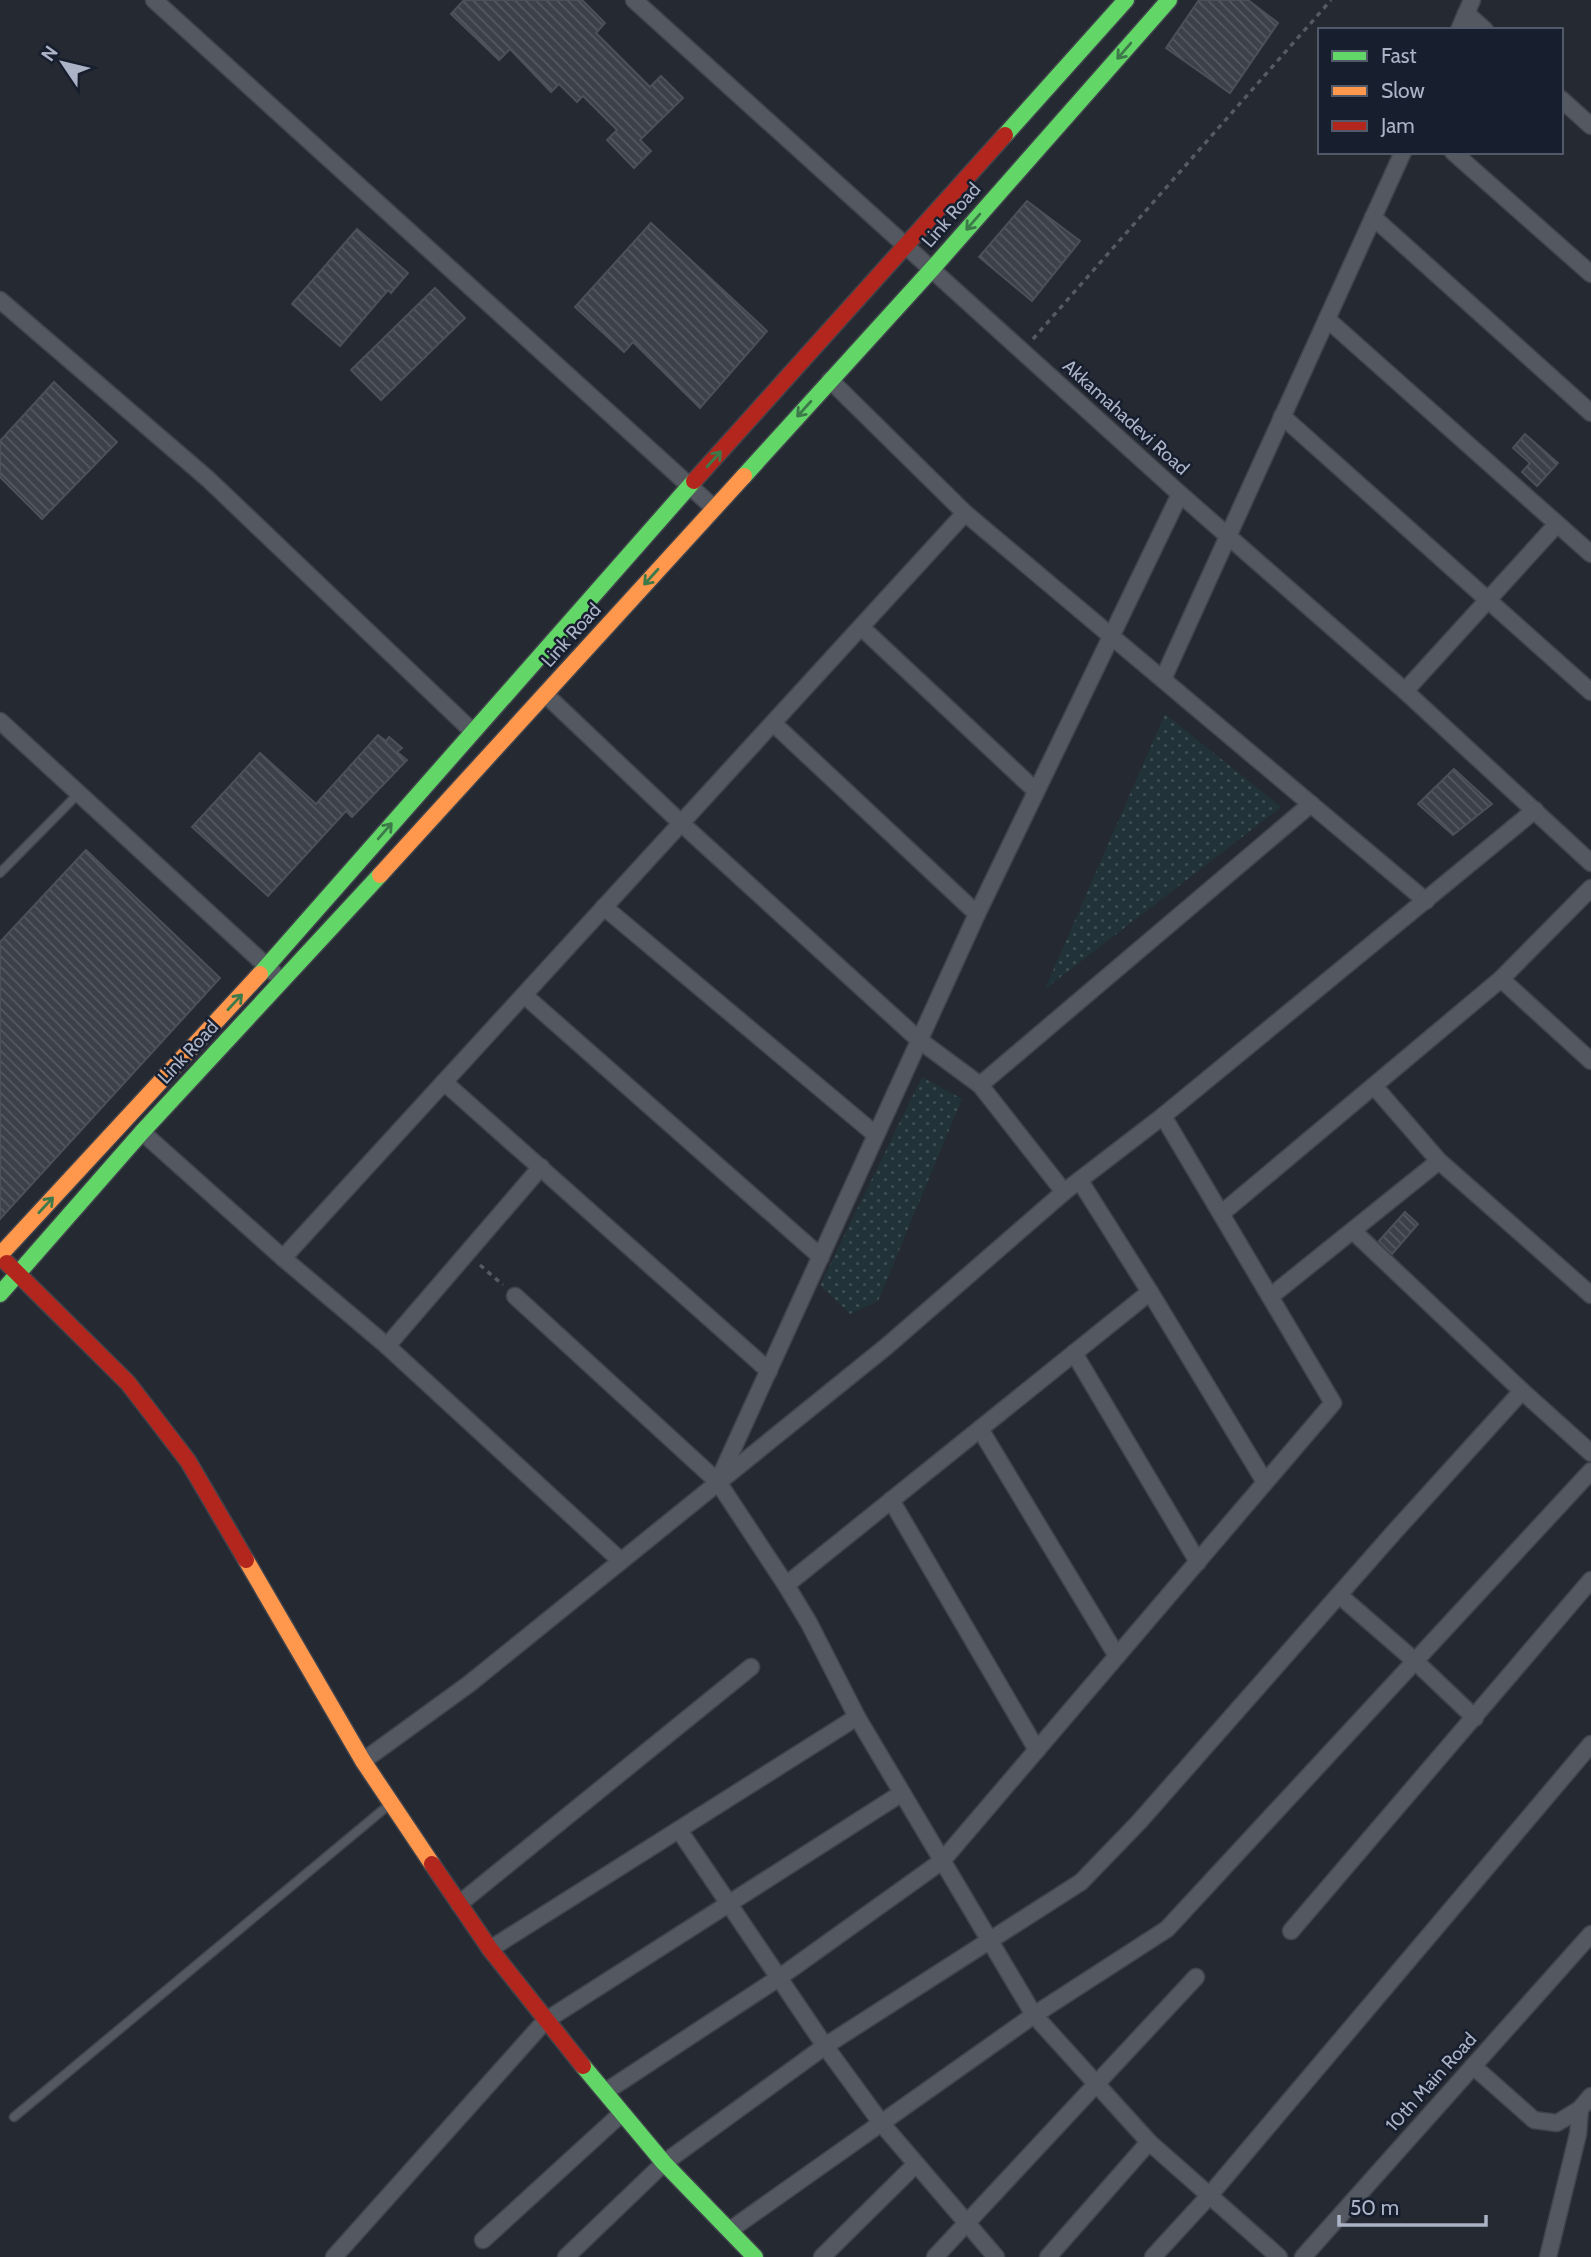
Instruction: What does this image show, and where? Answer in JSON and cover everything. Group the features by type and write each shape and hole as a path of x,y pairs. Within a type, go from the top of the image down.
{"main road":[{"path":"749,2255 730,2230 664,2163 545,2021 490,1949 363,1761 188,1461 128,1384 0,1257 267,967 472,731 1126,0"},
{"name":"Link Road","path":"0,1294 142,1132 932,269 1169,0"}],"street":[{"path":"154,0 714,508"},
{"name":"Akkamahadevi Road","path":"634,0 1180,494 1405,691 1591,863"},
{"path":"1460,28 1469,6"},
{"path":"1469,6 1484,28"},
{"path":"1563,101 1591,126"},
{"path":"1163,679 1402,154"},
{"path":"1455,154 1591,274"},
{"path":"1373,217 1591,413"},
{"path":"0,300 208,479 472,731"},
{"path":"1326,319 1591,554"},
{"path":"830,380 965,513 1426,901"},
{"path":"1282,416 1591,692"},
{"path":"718,1482 976,914 1180,494"},
{"path":"283,1258 965,513"},
{"path":"1405,691 1557,524"},
{"path":"861,627 1036,791"},
{"path":"545,694 681,823 919,1040 980,1086 1064,1192"},
{"path":"0,721 282,981"},
{"path":"773,723 976,914"},
{"path":"980,1086 1311,804"},
{"path":"363,1761 468,1684 887,1346 1064,1192 1163,1116 1535,810"},
{"path":"1222,1213 1501,979 1591,888"},
{"path":"604,907 876,1135"},
{"path":"1501,979 1591,1060"},
{"path":"524,995 821,1257"},
{"path":"444,1082 769,1371"},
{"path":"1374,1086 1439,1161 1591,1295"},
{"path":"605,2092 780,1978 942,1861 1333,1402 1163,1116"},
{"path":"142,1132 283,1258 387,1346 621,1561"},
{"path":"1271,1296 1439,1161"},
{"path":"387,1346 541,1167"},
{"path":"1080,1181 1265,1482"},
{"path":"1353,1231 1591,1453"},
{"path":"786,1585 1150,1293"},
{"path":"515,1296 718,1482 809,1623 857,1717 1034,2015 1149,2142 1279,2257"},
{"path":"1074,1353 1198,1562"},
{"path":"566,2257 664,2163 825,2046 1081,1882 1139,1822 1522,1391"},
{"path":"980,1429 1116,1656"},
{"path":"730,2230 1034,2015 1167,1929 1591,1471"},
{"path":"891,1500 1037,1749"},
{"path":"1291,1931 1591,1580"},
{"path":"1339,1595 1475,1718"},
{"path":"459,1904 751,1668"},
{"path":"490,1949 857,1717"},
{"path":"1153,2257 1209,2196 1591,1744"},
{"path":"334,2257 545,2021 902,1793"},
{"path":"679,1830 825,2046 882,2123 996,2257"},
{"name":"10th Main Road","path":"1303,2257 1591,1934"},
{"path":"934,2257 1196,1977"},
{"path":"1474,2066 1534,2120 1557,2123 1580,2109 1591,2096"},
{"path":"1548,2257 1578,2134 1580,2109"},
{"path":"482,2239 622,2113"},
{"path":"1578,2134 1591,2146"},
{"path":"1048,2257 1149,2142"},
{"path":"822,2257 916,2164"}],"lane":[{"path":"0,873 79,793"},
{"path":"14,2117 392,1802"}],"path":[{"path":"1023,351 1331,0"},
{"path":"467,1252 515,1296"}],"shaded area":[{"path":"1165,714 1281,807 1045,989"},
{"path":"922,1077 962,1099 878,1301 850,1314 820,1285"}],"building":[{"path":"464,0 582,0 605,23 596,33 650,87 661,76 683,98 640,140 651,151 634,168 607,140 617,130 583,96 577,102 559,84 551,92 510,49 499,60 451,14"},
{"path":"1199,0 1248,0 1278,23 1230,93 1166,48"},
{"path":"1027,201 1080,241 1032,301 979,257"},
{"path":"651,223 767,331 700,408 633,342 624,352 575,307"},
{"path":"357,229 408,273 391,293 388,290 340,346 292,304"},
{"path":"435,288 465,318 381,400 351,370"},
{"path":"54,382 117,442 42,519 0,477 0,441"},
{"path":"1525,434 1558,463 1537,486 1522,472 1530,463 1513,448"},
{"path":"378,735 386,741 389,737 402,748 397,752 407,760 352,817 346,811 268,896 192,827 260,753 316,804"},
{"path":"1454,769 1492,804 1453,835 1418,804"},
{"path":"86,850 220,978 0,1219 0,942"},
{"path":"1405,1212 1418,1224 1392,1254 1379,1241"}],"traffic: fast":[{"path":"1005,135 1126,0"},
{"path":"744,476 932,269 1169,0"},
{"path":"260,974 694,481"},
{"path":"0,1294 142,1132 380,875"},
{"path":"583,2066 664,2163 755,2257"}],"traffic: slow":[{"path":"380,875 744,476"},
{"path":"0,1255 260,974"},
{"path":"246,1560 363,1761 432,1864"}],"traffic: jam":[{"path":"694,481 1005,135"},
{"path":"7,1263 128,1383 188,1461 246,1560"},
{"path":"432,1864 490,1949 583,2066"}]}
